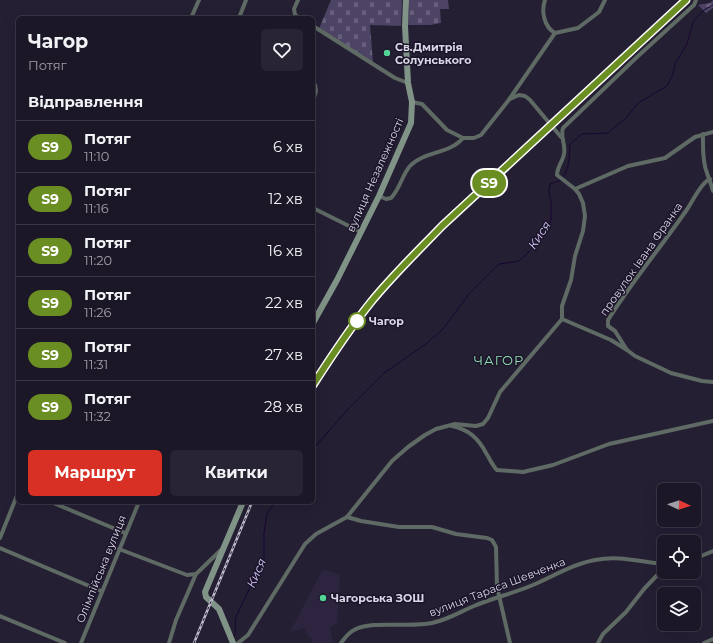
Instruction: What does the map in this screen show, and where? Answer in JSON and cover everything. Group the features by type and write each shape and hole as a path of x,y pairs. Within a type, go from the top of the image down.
{"street":[{"path":"192,16 199,0"},
{"path":"240,16 246,0"},
{"path":"297,16 295,15 294,9 298,0"},
{"name":"вулиця Незалежності","path":"315,319 379,196 411,123 412,102 408,83 404,26 406,0"},
{"path":"545,0 543,10 545,19 550,29 555,33"},
{"path":"412,102 422,104 447,130 463,138 474,138 481,135 508,101 555,33 578,28 599,12 605,0"},
{"path":"242,504 205,593 207,598 218,608 233,641 248,635 308,540 318,532 347,517 388,465 401,453 425,434 449,425 460,423 476,426 484,423 500,392 562,319 562,306 571,280 575,256 582,236 584,220 583,203 574,189 558,177 557,172 563,159 564,151 562,130 567,123 694,5 696,0"},
{"path":"315,27 395,78 408,83"},
{"path":"508,101 518,95 527,97 562,138"},
{"path":"574,189 628,166 663,158 695,137 713,132"},
{"path":"703,134 706,172 710,179 713,191"},
{"path":"379,196 386,199 391,198 411,165 456,145 463,138"},
{"name":"провулок Івана Франка","path":"627,350 616,331 608,326 608,320 681,218 699,190 707,180 710,179"},
{"path":"315,209 361,232"},
{"path":"562,319 611,340 635,356 670,373 702,381 713,382"},
{"path":"449,425 461,428 473,435 497,470 523,472 553,465 609,444 713,421"},
{"path":"0,538 16,498"},
{"path":"56,504 125,533"},
{"name":"Олімпійська вулиця","path":"81,643 138,504"},
{"path":"347,517 361,521 399,526 432,527 456,534 490,539 495,543 496,547 497,583 510,643"},
{"path":"0,548 102,591"},
{"path":"169,643 178,614 196,574 224,548"},
{"path":"119,549 187,575 196,574"},
{"path":"701,556 713,551"},
{"name":"вулиця Тараса Шевченка","path":"341,643 351,632 358,628 378,625 417,625 433,623 458,615 473,607 534,585 578,565 596,560 623,558 657,563"},
{"path":"598,643 603,634 626,612 657,575"},
{"path":"0,616 65,643"},
{"path":"704,643 713,639"}],"shaded area":[{"name":"Чагорська ЗОШ","path":"323,569 340,575 337,623 330,627 333,643 313,643 305,628 290,632"}],"green space":[{"path":"331,0 402,0 401,26 370,25 373,63 318,31"},
{"path":"409,0 448,0 449,9 440,9 441,23 430,25 408,25"},
{"path":"713,0 713,8 706,13 698,5 710,3"}],"waterway":[{"name":"Кися","path":"563,177 568,166 570,144 582,134 608,133 627,117 638,103 667,86 673,74 675,64 687,44 693,22 704,10 713,5"},
{"name":"Кися","path":"315,447 349,408 384,373 426,344 443,329 469,294 499,264 519,261 528,253 548,228 551,220 550,184 561,180"},
{"name":"Кися","path":"234,637 236,617 264,558 264,532 267,513 274,504"}],"railway":[{"path":"315,382 357,321 372,302 442,226 686,0"},
{"path":"194,643 251,504"}],"train":[{"name":"S9","path":"315,382 356,321 379,293 442,226 686,0"}],"place":[{"name":"Св.Дмитрія Солунського","path":"387,53"},
{"name":"Чагор","path":"357,321"},
{"name":"Чагорська ЗОШ","path":"323,598"}],"district":[{"name":"ЧАГОР","path":"499,360"}]}
